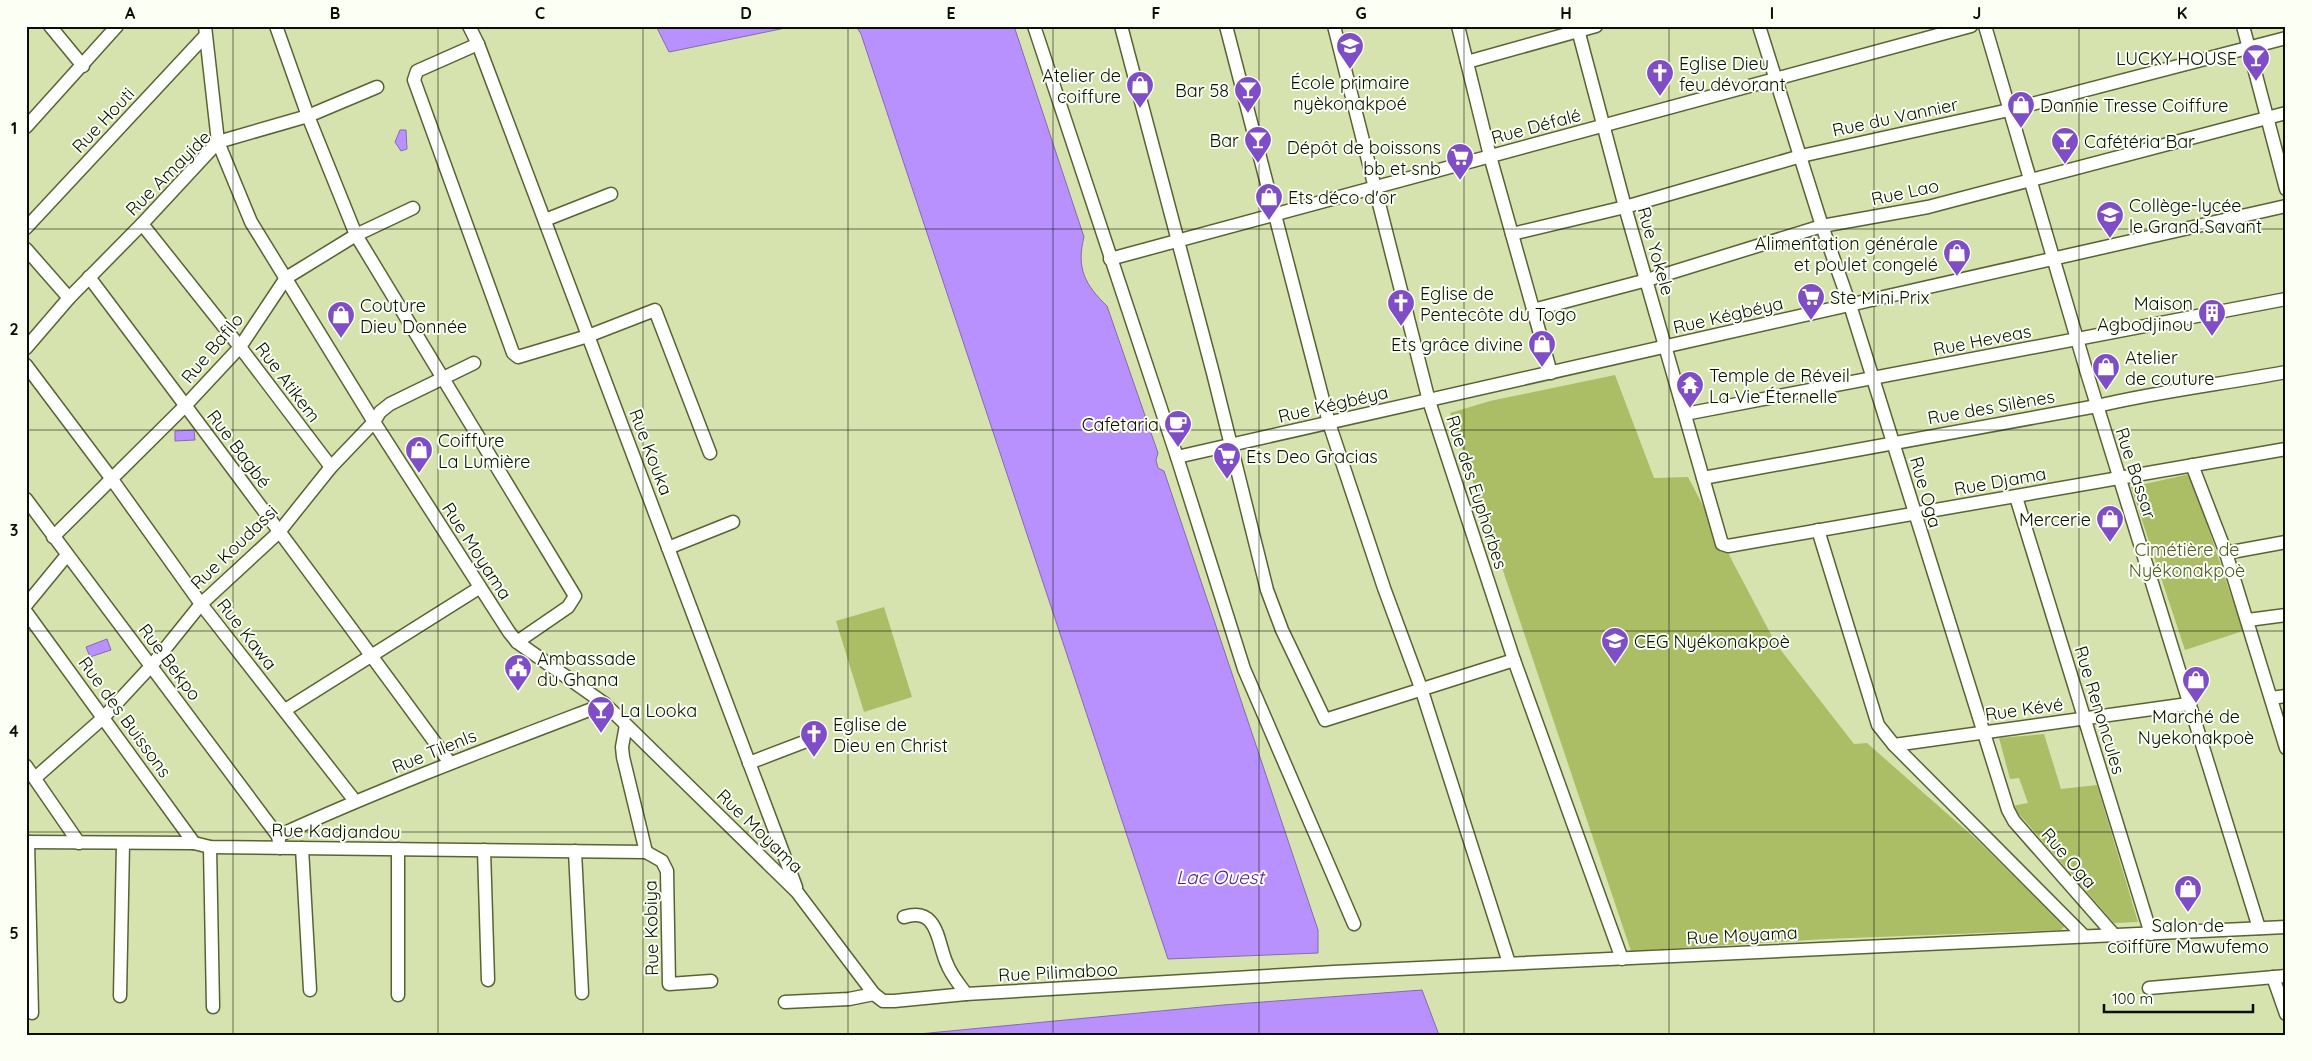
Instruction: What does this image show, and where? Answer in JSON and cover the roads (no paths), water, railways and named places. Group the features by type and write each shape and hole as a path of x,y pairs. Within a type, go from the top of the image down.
{"street":[{"path":"50,26 83,66"},
{"path":"26,126 83,66 117,26"},
{"path":"276,26 308,116 356,235 574,596 568,607 516,642"},
{"name":"Rue Kouka","path":"469,26 478,44 545,220 798,892"},
{"path":"1034,26 1177,457 1244,669 1354,924"},
{"path":"1121,26 1272,607 1325,720 1514,660"},
{"path":"1226,26 1329,423 1384,588 1422,688 1509,963"},
{"name":"Rue des Euphorbes","path":"1334,26 1373,188 1429,401 1514,660 1622,959"},
{"path":"1458,26 1490,156 1551,373"},
{"path":"1467,62 1577,29 1596,26"},
{"name":"Rue Oga","path":"1759,26 1822,226 1850,305 1982,733 2008,810 2014,821 2115,936"},
{"name":"Rue Défalé","path":"1110,259 1971,26"},
{"name":"Rue Bassar","path":"1985,26 2097,406 2259,928"},
{"path":"2243,26 2286,189"},
{"name":"Rue Yokele","path":"1577,29 1625,208 1720,542"},
{"name":"Rue Moyama","path":"205,31 218,142 251,222 374,422 479,588 516,642 605,704 798,892 874,994"},
{"name":"Rue Houti","path":"26,228 205,31"},
{"name":"Rue du Vannier","path":"1512,234 1625,208 1800,156 2009,110 2286,38"},
{"path":"478,44 417,71 414,80 513,353 518,356 588,336 655,310 710,453"},
{"name":"Rue Amayide","path":"26,348 69,298 142,224 218,142 308,116 377,87"},
{"name":"Rue Lao","path":"1533,310 1647,280 1822,226 1928,207 2286,113"},
{"path":"545,220 611,194"},
{"name":"Rue Kégbéya","path":"1177,457 2286,206"},
{"name":"Rue Bafilo","path":"53,537 185,406 240,347 286,278 356,235 413,208"},
{"name":"Rue Atikem","path":"142,224 240,347 331,467"},
{"path":"26,249 69,298"},
{"name":"Rue Bagbé","path":"89,277 140,342 185,406 450,763"},
{"name":"Rue Heveas","path":"1685,414 2286,299"},
{"name":"Rue Koudassi","path":"35,778 104,718 152,665 201,604 279,532 331,467 374,422 380,412 390,404 474,362"},
{"name":"Rue Kawa","path":"26,365 111,478 201,604 355,801"},
{"name":"Rue des Silènes","path":"1703,478 2097,406 2155,392 2215,385 2286,372"},
{"name":"Rue Djama","path":"1720,542 1728,546 2286,449"},
{"path":"2192,466 2226,553 2286,748"},
{"name":"Rue Renoncules","path":"2016,496 2151,934"},
{"name":"Rue Bekpo","path":"26,499 67,556 152,665 279,842"},
{"path":"668,548 733,522"},
{"path":"1818,530 1876,720 1894,745 2084,936"},
{"path":"2226,553 2286,542"},
{"path":"26,604 67,556"},
{"path":"285,710 479,588"},
{"name":"Rue des Buissons","path":"26,612 194,843"},
{"path":"2248,620 2286,615"},
{"path":"2271,698 2286,696"},
{"name":"Rue Tilenls","path":"279,842 355,801 605,704"},
{"name":"Rue Kévé","path":"1894,745 2188,704"},
{"path":"626,725 622,747 623,757 646,852"},
{"path":"749,763 817,737"},
{"path":"26,766 78,843"},
{"path":"27,842 32,1013"},
{"name":"Rue Kadjandou","path":"27,842 194,843 210,848 279,842 302,848 646,852"},
{"path":"120,996 123,844"},
{"path":"210,848 213,1007"},
{"path":"302,848 310,990"},
{"path":"398,849 398,995"},
{"path":"484,850 488,980"},
{"path":"575,851 582,993"},
{"name":"Rue Kobiya","path":"646,852 662,861 666,867 669,984 710,981"},
{"path":"904,917 915,914 924,917 935,926 947,965 966,994"},
{"name":"Rue Moyama","path":"1334,972 2286,927"},
{"name":"Rue Pilimaboo","path":"874,994 883,1001 894,1002 966,994 1334,972"},
{"path":"2150,988 2279,977 2286,1014"},
{"path":"785,1002 849,999 874,994"}],"water":[{"path":"656,26 795,26 669,52"},
{"name":"Lac Ouest","path":"856,26 1014,26 1084,237 1081,258 1084,275 1093,291 1107,306 1158,453 1156,460 1158,468 1164,471 1318,930 1318,953 1168,959 861,34"},
{"path":"400,130 406,130 407,149 401,151 395,142"},
{"path":"194,430 195,440 175,441 175,431"},
{"path":"107,639 111,650 90,657 86,647"},
{"path":"1422,990 1439,1035 908,1035 1223,1005"}],"place":[{"name":"École primaire nyèkonakpoé","path":"1350,70"},
{"name":"LUCKY HOUSE","path":"2256,82"},
{"name":"Eglise Dieu feu dévorant","path":"1660,97"},
{"name":"Atelier de coiffure","path":"1140,109"},
{"name":"Bar 58","path":"1248,114"},
{"name":"Dannie Tresse Coiffure","path":"2021,129"},
{"name":"Bar","path":"1258,164"},
{"name":"Cafétéria Bar","path":"2065,165"},
{"name":"Dépôt de boissons bb et snb","path":"1460,181"},
{"name":"Ets déco d'or","path":"1269,221"},
{"name":"Collège-lycée le Grand Savant","path":"2110,239"},
{"name":"Alimentation générale et poulet congelé","path":"1957,277"},
{"name":"Ste Mini Prix","path":"1811,321"},
{"name":"Eglise de Pentecôte du Togo","path":"1401,327"},
{"name":"Maison Agbodjinou","path":"2212,337"},
{"name":"Couture Dieu Donnée","path":"341,339"},
{"name":"Ets grâce divine","path":"1542,368"},
{"name":"Atelier de couture","path":"2106,391"},
{"name":"Temple de Réveil La Vie Éternelle","path":"1690,409"},
{"name":"Cafetaria","path":"1178,448"},
{"name":"Coiffure La Lumière","path":"419,474"},
{"name":"Ets Deo Gracias","path":"1227,480"},
{"name":"Mercerie","path":"2110,543"},
{"name":"CEG Nyékonakpoè","path":"1615,665"},
{"name":"Ambassade du Ghana","path":"518,692"},
{"name":"Marché de Nyekonakpoè","path":"2196,704"},
{"name":"La Looka","path":"601,734"},
{"name":"Eglise de Dieu en Christ","path":"814,758"},
{"name":"Salon de coiffure Mawufemo","path":"2188,913"}],"park label":[{"name":"Cimétière de Nyékonakpoè","path":"2187,559"}]}
